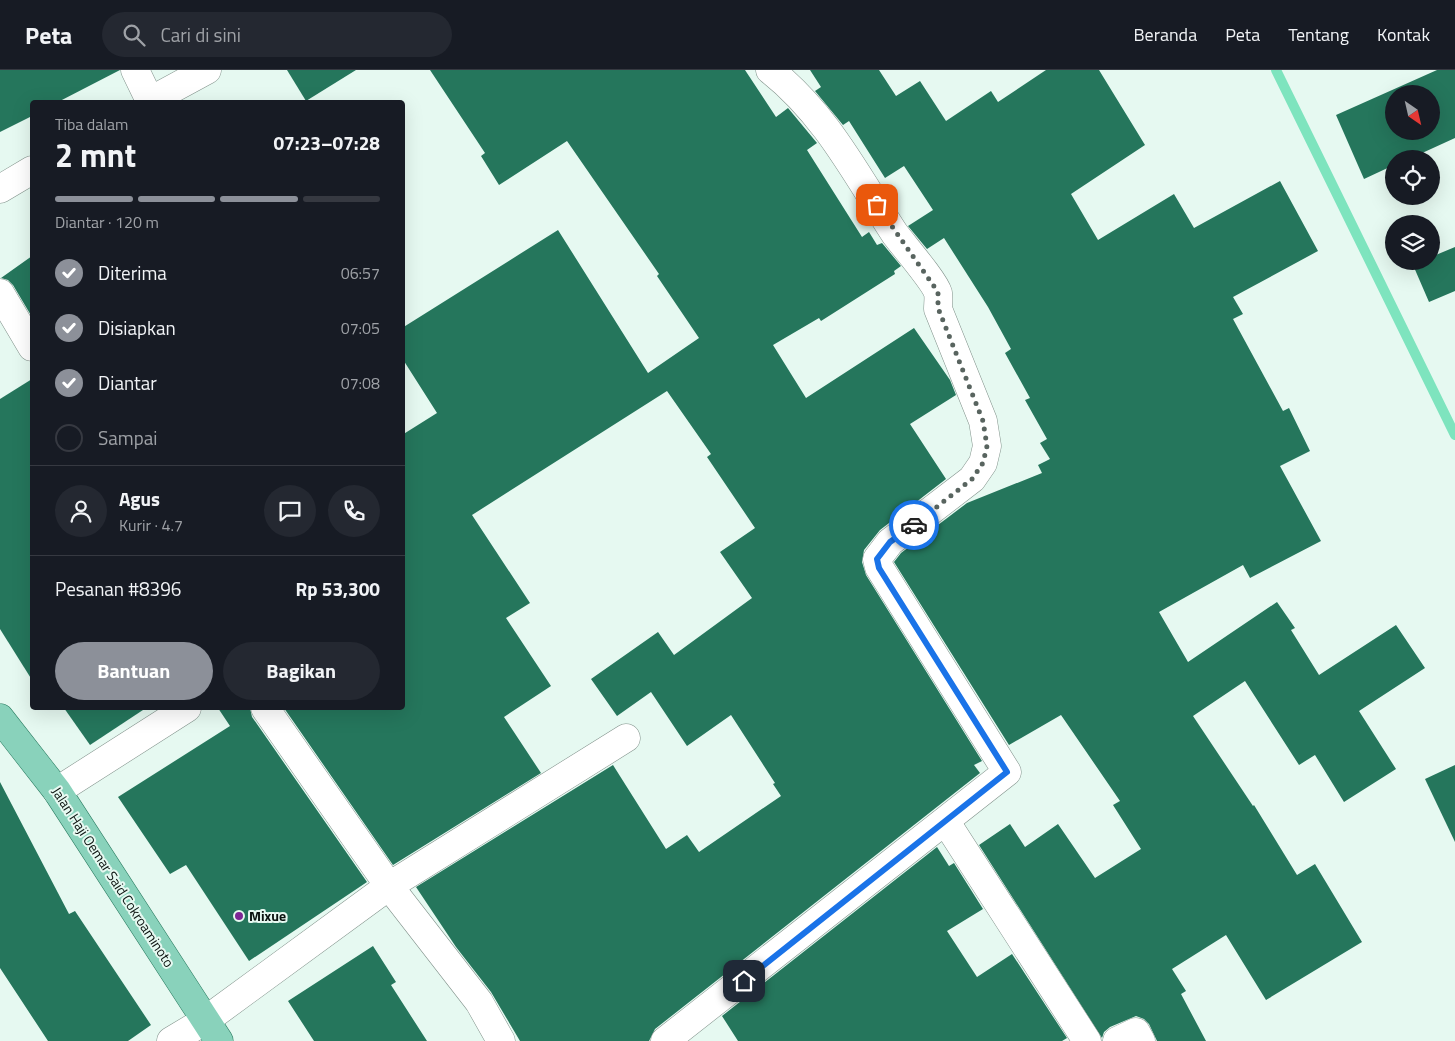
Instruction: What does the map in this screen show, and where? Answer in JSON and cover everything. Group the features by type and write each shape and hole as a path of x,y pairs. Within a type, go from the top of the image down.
{"main road":[{"name":"Jalan Haji Oemar Said Cokroaminoto","path":"0,718 58,791 212,1030"}],"street":[{"path":"135,70 148,100"},
{"path":"153,100 207,70"},
{"path":"665,1041 946,822 1007,772 879,568 877,559 890,542 972,479 983,463 987,446 983,421 938,308 938,292 896,235 840,145 817,114 789,84 770,70"},
{"path":"0,189 30,171"},
{"path":"0,293 30,344"},
{"path":"58,791 184,710"},
{"path":"266,710 389,886 479,1002 501,1041"},
{"path":"171,1041 212,1030 389,886 626,738"},
{"path":"946,822 1087,1041"},
{"path":"1117,1041 1136,1032 1141,1041"}],"building":[{"path":"0,70 120,70 62,100 30,100 30,117 0,132"},
{"path":"287,70 356,70 308,100 305,100"},
{"path":"430,70 745,70 776,117 788,108 817,143 807,150 862,237 869,232 877,245 882,243 901,266 894,271 895,274 821,321 819,318 773,345 806,398 914,328 950,380 956,395 910,424 946,479 880,530 864,550 862,562 866,575 982,761 974,765 980,773 655,1029 649,1041 520,1041 491,992 456,947 416,887 613,765 666,849 687,835 699,852 781,796 773,784 775,783 731,715 687,746 651,692 617,716 591,679 658,632 674,655 752,598 720,552 755,528 707,457 711,454 667,391 472,515 530,603 506,618 551,686 504,717 541,773 393,865 285,710 405,710 405,433 437,413 405,363 405,326 558,230 648,373 699,338 657,276 659,274 567,141 499,185 481,156 485,153"},
{"path":"810,70 879,70 896,96 920,81 946,121 991,91 998,102 1046,70 1099,70 1145,145 1071,194 1098,240 1174,194 1194,228 1280,181 1318,251 1233,297 1243,314 1233,319 1283,411 1289,408 1310,451 1280,466 1321,541 1250,578 1243,565 1159,612 1188,662 1277,602 1295,628 1291,630 1319,675 1396,625 1425,668 1359,711 1396,769 1344,802 1315,755 1299,765 1245,681 1193,716 1254,805 1297,875 1315,864 1362,942 1266,1000 1226,935 1172,969 1186,991 1181,994 1206,1041 1157,1041 1149,1024 1144,1019 1136,1016 1110,1027 1104,1032 1102,1038 979,845 1010,824 1025,847 1058,824 1095,878 1141,849 1113,805 1120,801 1061,715 1009,745 894,562 901,553 967,503 1042,473 1038,465 1050,459 1040,443 1047,439 1025,400 1030,398 1005,353 1011,349 988,307 944,238 927,249 908,226 933,210 904,166 885,178 849,121 843,125 815,91 821,87"},
{"path":"1437,70 1455,70 1455,138 1429,150 1385,150 1385,169 1364,179 1336,115 1385,93 1385,140 1440,140 1440,85 1403,85"},
{"path":"1455,247 1455,291 1429,302 1415,270 1440,270 1440,253"},
{"path":"30,257 30,314 13,285 8,280 1,278"},
{"path":"30,380 30,677 0,629 0,399"},
{"path":"65,710 143,710 90,745"},
{"path":"219,710 250,710 252,717 367,882 249,961 186,865 170,874 118,797 230,726"},
{"path":"1455,765 1455,842 1425,779"},
{"path":"0,782 69,914 75,911 151,1025 128,1041 48,1041 0,968"},
{"path":"937,847 949,866 954,863 983,909 947,931 977,977 1012,954 1067,1038 1062,1041 738,1041 722,1016"},
{"path":"373,946 396,982 391,985 427,1041 314,1041 288,1001"}],"waterway":[{"path":"1276,70 1455,435"}],"way so far":[{"path":"877,205 896,235 938,292 938,308 953,341 983,421 987,446 983,463 972,479 914,525"}],"place":[{"name":"Mixue","path":"239,916"}],"route":[{"path":"744,981 1007,772 879,568 877,559 890,542 914,525"}]}
